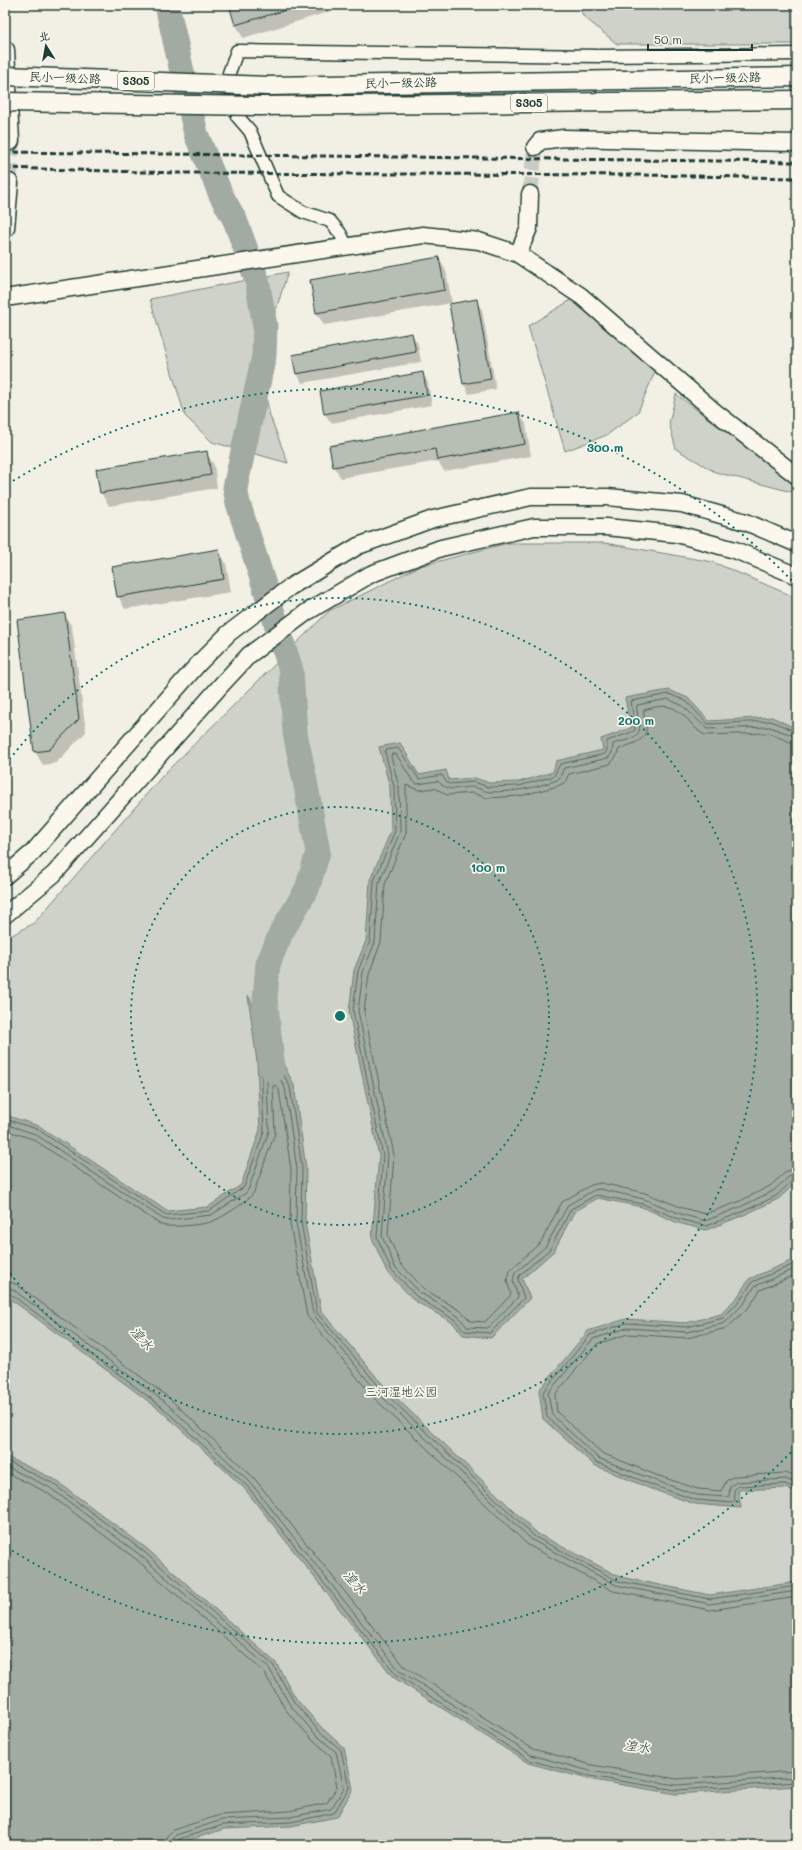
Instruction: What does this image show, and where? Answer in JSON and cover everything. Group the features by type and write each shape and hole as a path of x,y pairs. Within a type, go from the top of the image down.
{"main road":[{"path":"5,50 10,140"},
{"name":"民小一级公路","path":"5,76 268,86 797,77"},
{"name":"民小一级公路","path":"5,102 260,106 797,100"},
{"path":"534,147 540,141 564,138 797,143"},
{"path":"5,228 9,183"},
{"path":"518,254 529,228 530,194"},
{"path":"5,298 423,235 479,241 518,254 581,296 714,411 797,476"},
{"path":"5,876 33,852 190,674 229,633 290,587 358,546 433,519 531,497 607,497 682,504 746,522 797,544"},
{"path":"5,915 54,874 218,688 249,655 307,612 378,571 441,548 534,527 606,527 677,534 735,550 797,576"}],"street":[{"path":"347,247 340,233 330,221 303,212 278,196 250,132 236,116 229,73 236,50 601,56 797,54"}],"green space":[{"path":"579,5 797,5 797,44 617,44 583,16"},
{"path":"288,272 259,363 270,416 288,463 212,442 185,416 150,299"},
{"path":"576,297 656,369 638,412 607,435 565,451 528,326"},
{"path":"676,394 797,486 797,488 792,492 715,472 676,449 669,423"},
{"name":"三河湿地公园","path":"508,543 605,543 713,562 797,598 797,1845 5,1845 5,939 34,923 165,773 329,611 420,566"}],"water":[{"path":"669,690 688,698 709,721 772,717 797,729 797,1182 778,1199 744,1215 706,1230 678,1223 642,1207 598,1198 574,1212 554,1251 522,1279 530,1298 491,1338 463,1335 453,1323 415,1301 387,1272 372,1238 379,1156 349,1012 354,970 366,941 370,880 391,831 390,788 379,747 400,743 419,775 446,770 449,780 475,778 489,783 519,782 553,772 556,761 603,750 601,739 631,728 625,698"},
{"name":"湟水","path":"248,995 294,1085 306,1168 305,1222 321,1311 385,1387 538,1534 620,1577 710,1595 797,1582 797,1786 676,1794 588,1779 528,1763 393,1677 244,1488 159,1409 5,1295 5,1115 39,1126 167,1211 208,1207 241,1185 260,1130 257,1062"},
{"path":"797,1258 797,1493 785,1488 738,1490 741,1508 695,1504 651,1489 594,1465 543,1419 539,1390 588,1331 626,1319 686,1323 721,1314 738,1296 749,1279"},
{"path":"5,1456 54,1479 146,1548 276,1663 297,1700 321,1727 344,1748 353,1789 337,1817 291,1826 224,1829 174,1845 5,1845"}],"building":[{"path":"229,5 293,5 293,8 235,25"},
{"path":"439,257 445,290 316,313 310,280"},
{"path":"477,299 491,379 463,384 449,304"},
{"path":"412,333 416,352 296,374 292,355"},
{"path":"423,372 427,395 324,414 320,391"},
{"path":"519,412 525,444 437,460 435,449 333,467 329,446"},
{"path":"207,451 211,475 100,493 96,469"},
{"path":"219,549 224,579 117,597 112,567"},
{"path":"65,613 79,719 49,750 34,752 17,620"}],"waterway":[{"path":"167,5 196,134 221,195 235,220 257,280 265,326 264,356 235,488 238,503 291,670 295,733 318,852 307,889 281,933 268,964 265,998 273,1070"}],"tunnel":[{"path":"9,183 10,141"},
{"path":"530,194 535,147"}],"railway":[{"path":"5,152 797,162"},
{"path":"5,168 178,173 640,175 797,178"}]}
